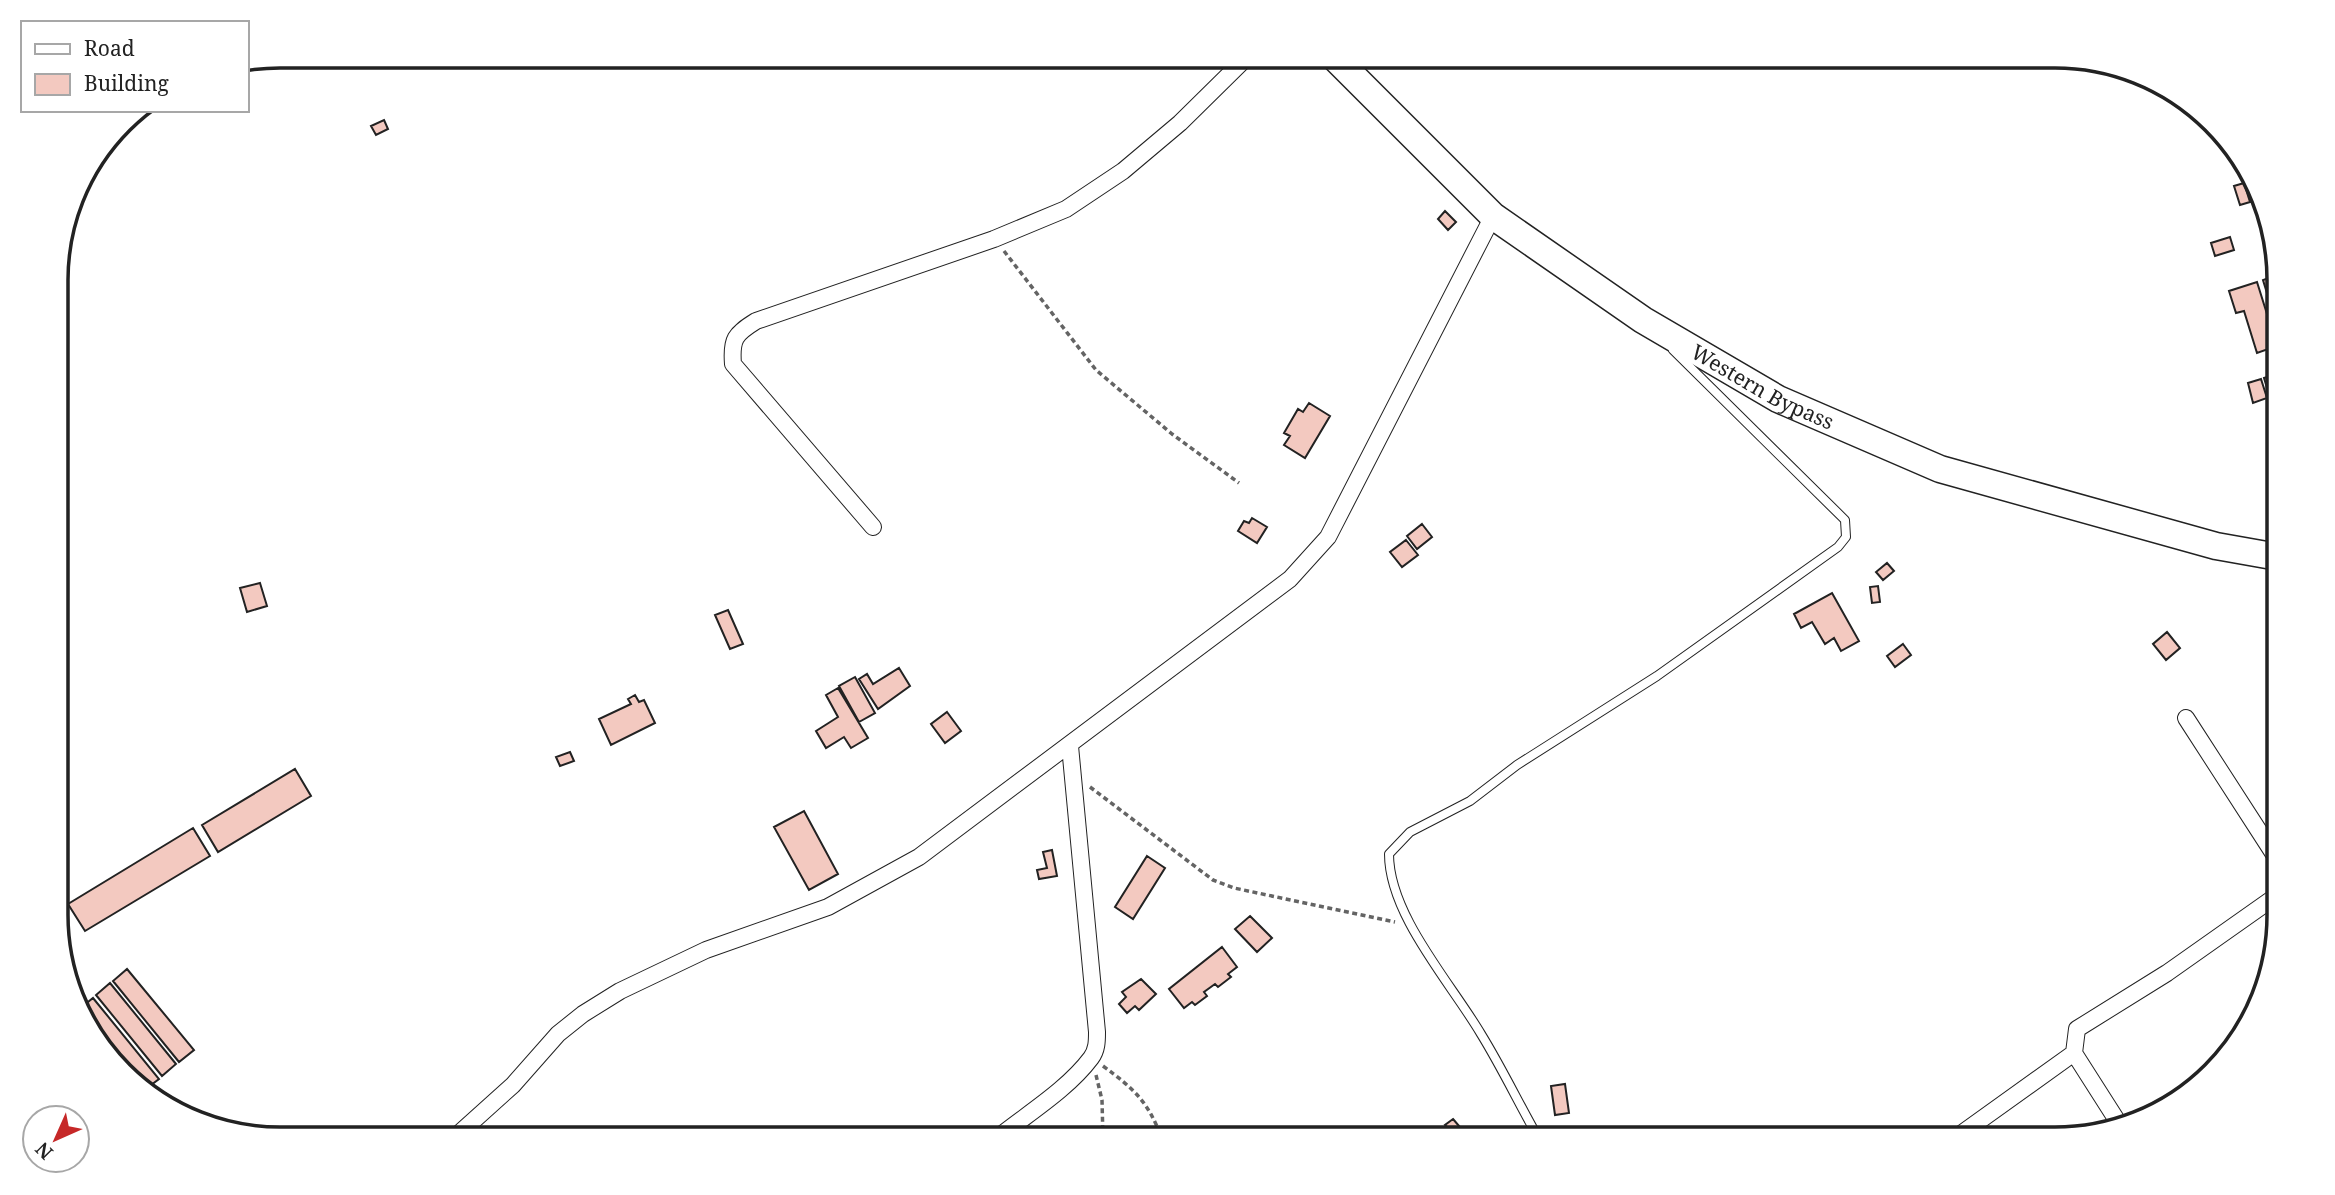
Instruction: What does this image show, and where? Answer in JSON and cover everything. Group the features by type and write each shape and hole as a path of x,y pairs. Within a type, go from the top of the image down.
{"main road":[{"name":"Western Bypass","path":"1345,68 1493,216 1643,320 1778,399 1940,469 2216,546 2267,555"}],"street":[{"path":"873,527 733,364 731,346 741,330 756,321 994,239 1066,209 1123,171 1180,123 1235,68"},
{"path":"466,1127 513,1085 558,1034 583,1014 620,991 706,950 800,918 869,886 919,857 1290,579 1328,537 1493,216"},
{"path":"2186,718 2267,843"},
{"path":"1012,1127 1065,1084 1092,1057 1097,1032 1070,746"},
{"path":"2115,1118 2074,1053 2077,1029 2167,973 2267,902"},
{"path":"1972,1126 2074,1053"}],"lane":[{"path":"1532,1126 1482,1035 1411,925 1389,871 1389,854 1410,832 1470,801 1517,765 1613,706 1838,547 1846,537 1845,520 1643,320"}],"path":[{"path":"994,239 1096,370 1172,434 1239,483"},
{"path":"1073,775 1213,880 1343,913 1411,925"},
{"path":"1092,1057 1102,1100 1103,1127"},
{"path":"1092,1057 1134,1088 1152,1111 1158,1127"}],"building":[{"path":"384,120 388,129 376,135 371,126"},
{"path":"2243,183 2250,202 2240,205 2234,186"},
{"path":"1445,211 1456,222 1448,230 1438,219"},
{"path":"2230,237 2234,250 2215,256 2211,243"},
{"path":"2257,282 2267,314 2267,350 2257,353 2244,311 2236,313 2229,291"},
{"path":"2261,379 2267,398 2253,403 2248,383"},
{"path":"1309,403 1330,416 1305,458 1284,445 1290,436 1284,433 1298,409 1303,412"},
{"path":"1252,518 1267,527 1257,543 1238,531 1244,521 1249,523"},
{"path":"1422,524 1432,537 1417,549 1407,536"},
{"path":"1406,540 1418,555 1402,567 1390,552"},
{"path":"1887,563 1894,571 1883,580 1876,572"},
{"path":"260,583 267,606 247,612 240,588"},
{"path":"1878,586 1880,602 1872,603 1870,587"},
{"path":"1832,593 1859,641 1841,651 1834,638 1825,644 1812,622 1801,628 1794,614"},
{"path":"728,610 743,644 730,649 715,615"},
{"path":"2167,632 2180,648 2166,660 2153,644"},
{"path":"1903,644 1911,655 1895,667 1887,656"},
{"path":"899,668 910,686 878,709 859,679 867,674 873,684"},
{"path":"855,677 875,713 859,722 839,686"},
{"path":"838,688 868,738 851,748 844,737 826,748 816,731 838,717 826,695"},
{"path":"635,695 639,702 644,700 655,723 611,745 599,719 631,704 628,699"},
{"path":"947,712 961,731 945,743 931,724"},
{"path":"570,752 574,761 560,766 556,757"},
{"path":"295,769 311,796 218,852 202,825"},
{"path":"804,811 838,874 809,890 774,827"},
{"path":"193,828 210,856 85,931 68,904"},
{"path":"1052,850 1057,876 1039,879 1037,870 1047,868 1043,852"},
{"path":"1147,856 1165,868 1133,919 1115,907"},
{"path":"1250,916 1272,938 1257,952 1235,929"},
{"path":"1222,947 1237,967 1228,974 1231,977 1218,987 1215,984 1204,992 1207,996 1195,1005 1192,1002 1184,1008 1169,989"},
{"path":"127,969 194,1050 179,1062 113,981"},
{"path":"1141,979 1156,994 1139,1010 1135,1006 1127,1013 1119,1004 1126,997 1122,992"},
{"path":"110,983 176,1064 162,1076 96,995"},
{"path":"93,998 159,1079 152,1084 130,1065 112,1044 87,1002"},
{"path":"1565,1084 1569,1113 1555,1115 1551,1086"},
{"path":"1453,1119 1459,1126 1446,1126"}]}
